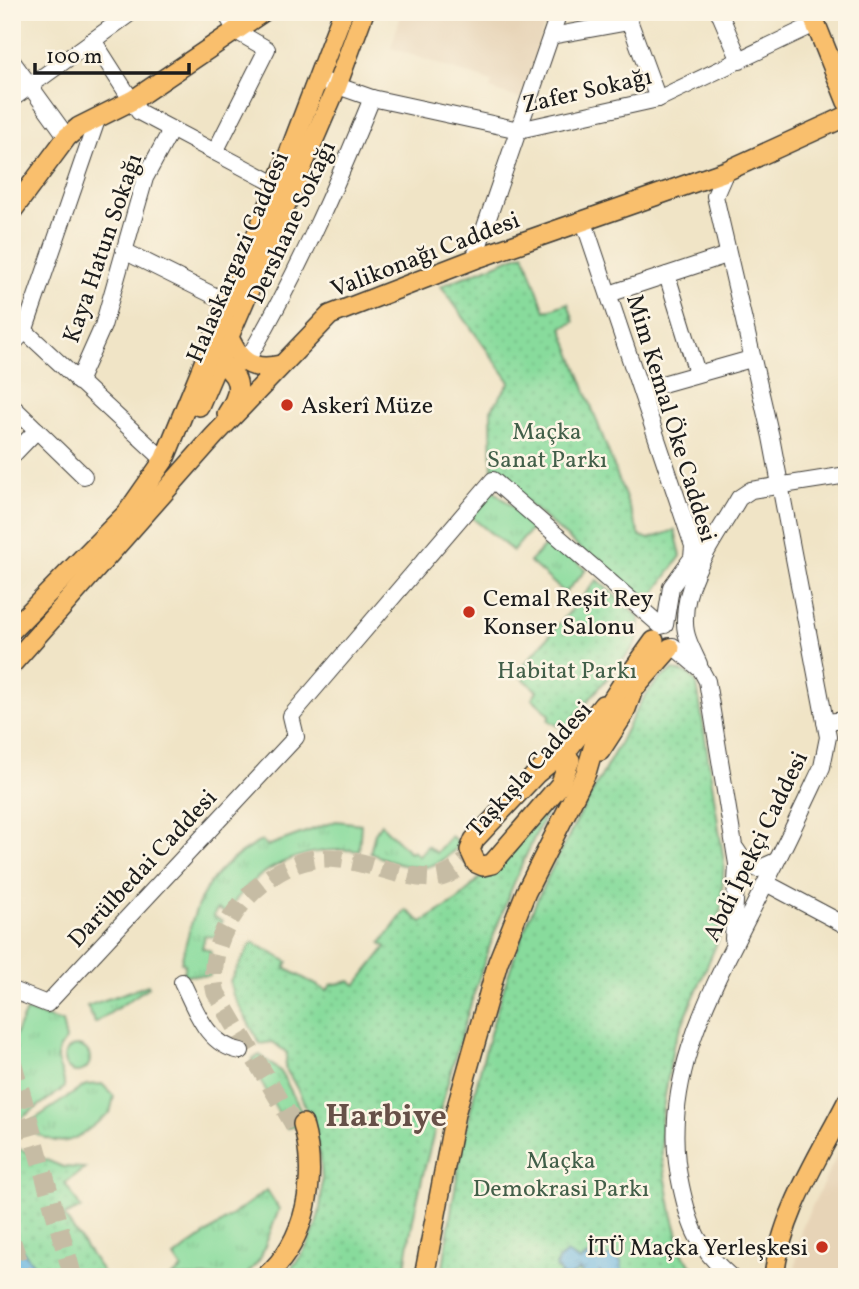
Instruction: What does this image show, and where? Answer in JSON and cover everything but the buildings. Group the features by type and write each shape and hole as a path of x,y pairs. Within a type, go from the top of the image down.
{"main road":[{"path":"12,211 68,137 98,117 133,100 263,12"},
{"name":"Halaskargazi Caddesi","path":"142,516 210,366 228,307 343,12"},
{"name":"Halaskargazi Caddesi","path":"210,366 230,340 337,88 364,12"},
{"path":"813,18 847,102"},
{"name":"Valikonağı Caddesi","path":"793,140 804,127 840,110 847,110"},
{"name":"Valikonağı Caddesi","path":"142,516 330,315 474,259 726,171 847,116"},
{"path":"228,307 230,340 246,362 264,369 281,365"},
{"path":"14,623 127,513 164,460 210,366 229,369 239,385 233,405 214,436"},
{"path":"12,664 142,516"},
{"name":"Taşkışla Caddesi","path":"570,753 600,726 665,637"},
{"path":"424,1277 442,1172 482,1013 517,912 586,772 624,714 627,688"},
{"name":"Taşkışla Caddesi","path":"477,857 627,688"},
{"path":"586,772 600,726"},
{"path":"570,753 560,785 492,864 483,866 476,863 470,850 474,840 529,780 570,753"},
{"path":"774,1276 780,1243 790,1216 847,1102"},
{"path":"266,1276 288,1231 300,1192 299,1125"}],"street":[{"path":"12,99 132,12"},
{"path":"215,152 267,49 236,31 225,12"},
{"path":"474,259 559,12"},
{"path":"719,12 740,61"},
{"path":"551,36 627,17 658,99"},
{"name":"Zafer Sokağı","path":"318,79 337,88 372,98 519,130 658,99 740,61 813,18"},
{"path":"93,40 139,111 277,185"},
{"path":"12,61 68,137"},
{"name":"Dershane Sokağı","path":"246,362 317,231 372,98"},
{"path":"12,345 24,332 98,117"},
{"name":"Kaya Hatun Sokağı","path":"78,382 103,327 145,178 171,130"},
{"name":"Abdi İpekçi Caddesi","path":"726,171 715,197 780,485 828,737 822,767 766,883 732,945 681,1071 673,1129 677,1171 697,1242 731,1277"},
{"name":"Mim Kemal Öke Caddesi","path":"584,222 641,390 701,553 671,587 665,637"},
{"path":"124,251 228,307"},
{"path":"609,293 727,255"},
{"path":"667,275 697,373"},
{"path":"12,319 164,460"},
{"path":"641,390 751,359"},
{"path":"12,406 84,476"},
{"path":"12,456 37,430"},
{"path":"732,945 737,864 707,681 687,638 685,606 701,553 739,498 751,491 847,475"},
{"name":"Darülbedai Caddesi","path":"12,990 47,1004 296,737 291,716 493,480 665,637"},
{"path":"665,637 701,670"},
{"path":"825,722 847,720"},
{"path":"734,847 746,864 758,869 776,861"},
{"path":"766,883 847,926"},
{"path":"182,982 211,1035 223,1046 241,1051"}],"shaded area":[{"path":"402,12 549,12 521,99 490,89 492,82 391,48"},
{"path":"847,1135 847,1277 794,1277 801,1229"}],"green space":[{"name":"Maçka Sanat Parkı","path":"524,253 545,311 568,303 574,322 562,328 640,536 649,539 675,530 681,556 646,605 492,473 491,410 510,382 441,286"},
{"path":"491,489 535,525 513,551 470,516"},
{"path":"551,539 586,570 565,593 530,562"},
{"name":"Habitat Parkı","path":"597,580 639,617 639,633 634,647 564,729 548,720 550,715 532,698 537,691 517,673"},
{"name":"Maçka Demokrasi Parkı","path":"674,670 689,674 697,684 724,862 719,938 673,1046 661,1121 662,1158 683,1255 702,1277 442,1277 463,1147 482,1061 522,936 553,866 638,707 654,685"},
{"path":"549,808 503,911 467,1016 421,1182 404,1277 282,1277 302,1255 314,1230 321,1203 322,1175 318,1146 310,1119 285,1068 287,1053 273,1042 260,1044 232,993 230,981 252,942 288,962 285,968 327,991 331,985 350,981 356,985 386,947 381,943 406,910 422,922 458,900"},
{"path":"336,821 361,824 359,851 339,850 301,856 266,871 238,897 227,914 217,909 213,916 222,921 217,937 205,936 202,948 211,951 210,976 183,975 185,964 181,962 192,923 214,877 226,865 261,841 267,846"},
{"path":"381,824 410,853 413,851 419,856 427,846 436,853 451,836 460,844 438,863 418,868 407,866 370,853 375,833"},
{"path":"148,985 149,987 95,1023 87,1006"},
{"path":"26,1011 62,1022 66,1040 60,1048 57,1060 64,1088 12,1125 12,1057 16,1048 12,1042"},
{"path":"77,1046 86,1050 90,1059 86,1068 77,1072 68,1068 64,1059 68,1050"},
{"path":"260,1055 281,1072 307,1122 287,1128 251,1064 252,1059"},
{"path":"102,1084 114,1096 110,1113 80,1135 63,1141 53,1141 29,1129 30,1122 86,1085"},
{"path":"20,1149 63,1167 85,1168 65,1183 81,1208 64,1216 106,1277 12,1277 12,1152"},
{"path":"267,1190 279,1209 260,1259 245,1277 171,1277 182,1269 174,1257"}],"water":[{"path":"12,1248 23,1251 43,1277 12,1277"},
{"path":"567,1253 580,1261 589,1255 601,1260 613,1255 621,1262 622,1270 617,1277 604,1277 600,1273 601,1277 585,1277 579,1270 571,1276 555,1277 562,1275 556,1267 558,1260"}],"tunnel":[{"path":"295,1126 216,993 214,970 218,946 228,923 243,902 261,884 282,870 305,861 342,859 407,875 433,878 450,873 474,854"},
{"path":"12,1061 73,1277"},
{"path":"12,1242 24,1277"}],"place":[{"name":"Askerî Müze","path":"287,405"},
{"name":"Cemal Reşit Rey Konser Salonu","path":"469,612"},
{"name":"İTÜ Maçka Yerleşkesi","path":"822,1247"}],"district":[{"name":"Harbiye","path":"386,1115"}]}
